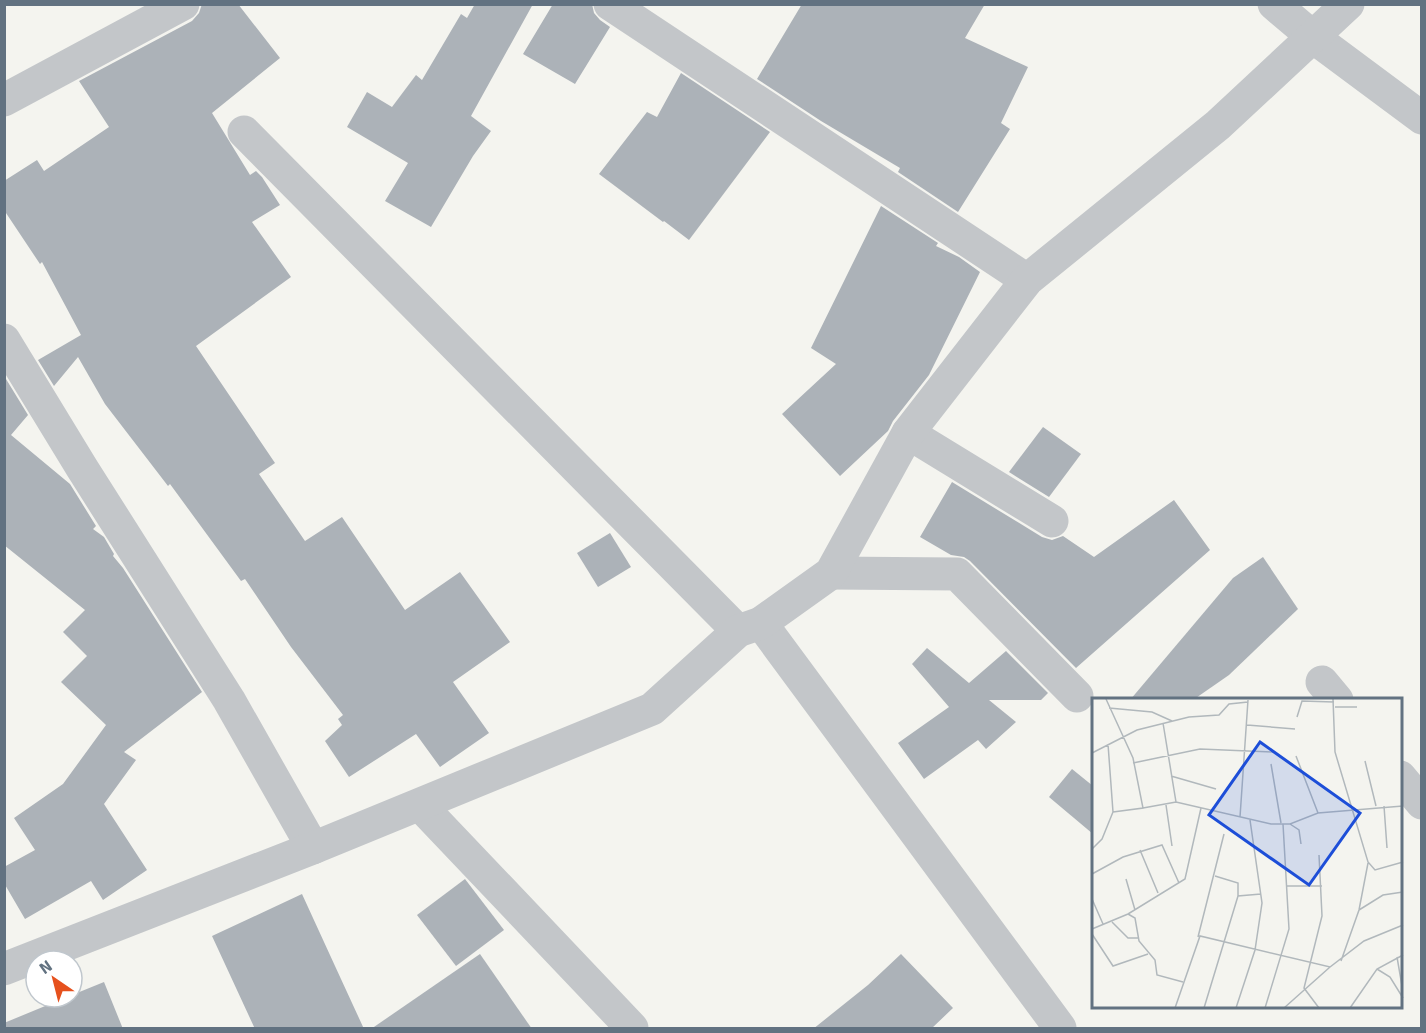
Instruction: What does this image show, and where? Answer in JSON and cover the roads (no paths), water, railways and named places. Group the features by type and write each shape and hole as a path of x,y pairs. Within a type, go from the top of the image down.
{"street":[{"path":"4,100 183,4"},
{"path":"610,4 1027,280"},
{"path":"1274,4 1313,37 1422,118"},
{"path":"4,969 313,848 652,709 750,627 831,573 908,433 1027,280 1218,125 1348,4"},
{"path":"244,132 750,627 1060,1029"},
{"path":"4,340 82,468 230,700 313,848"},
{"path":"908,433 1052,521"},
{"path":"831,573 957,574 1077,696"},
{"path":"1402,778 1422,803"},
{"path":"420,804 632,1029"}]}
